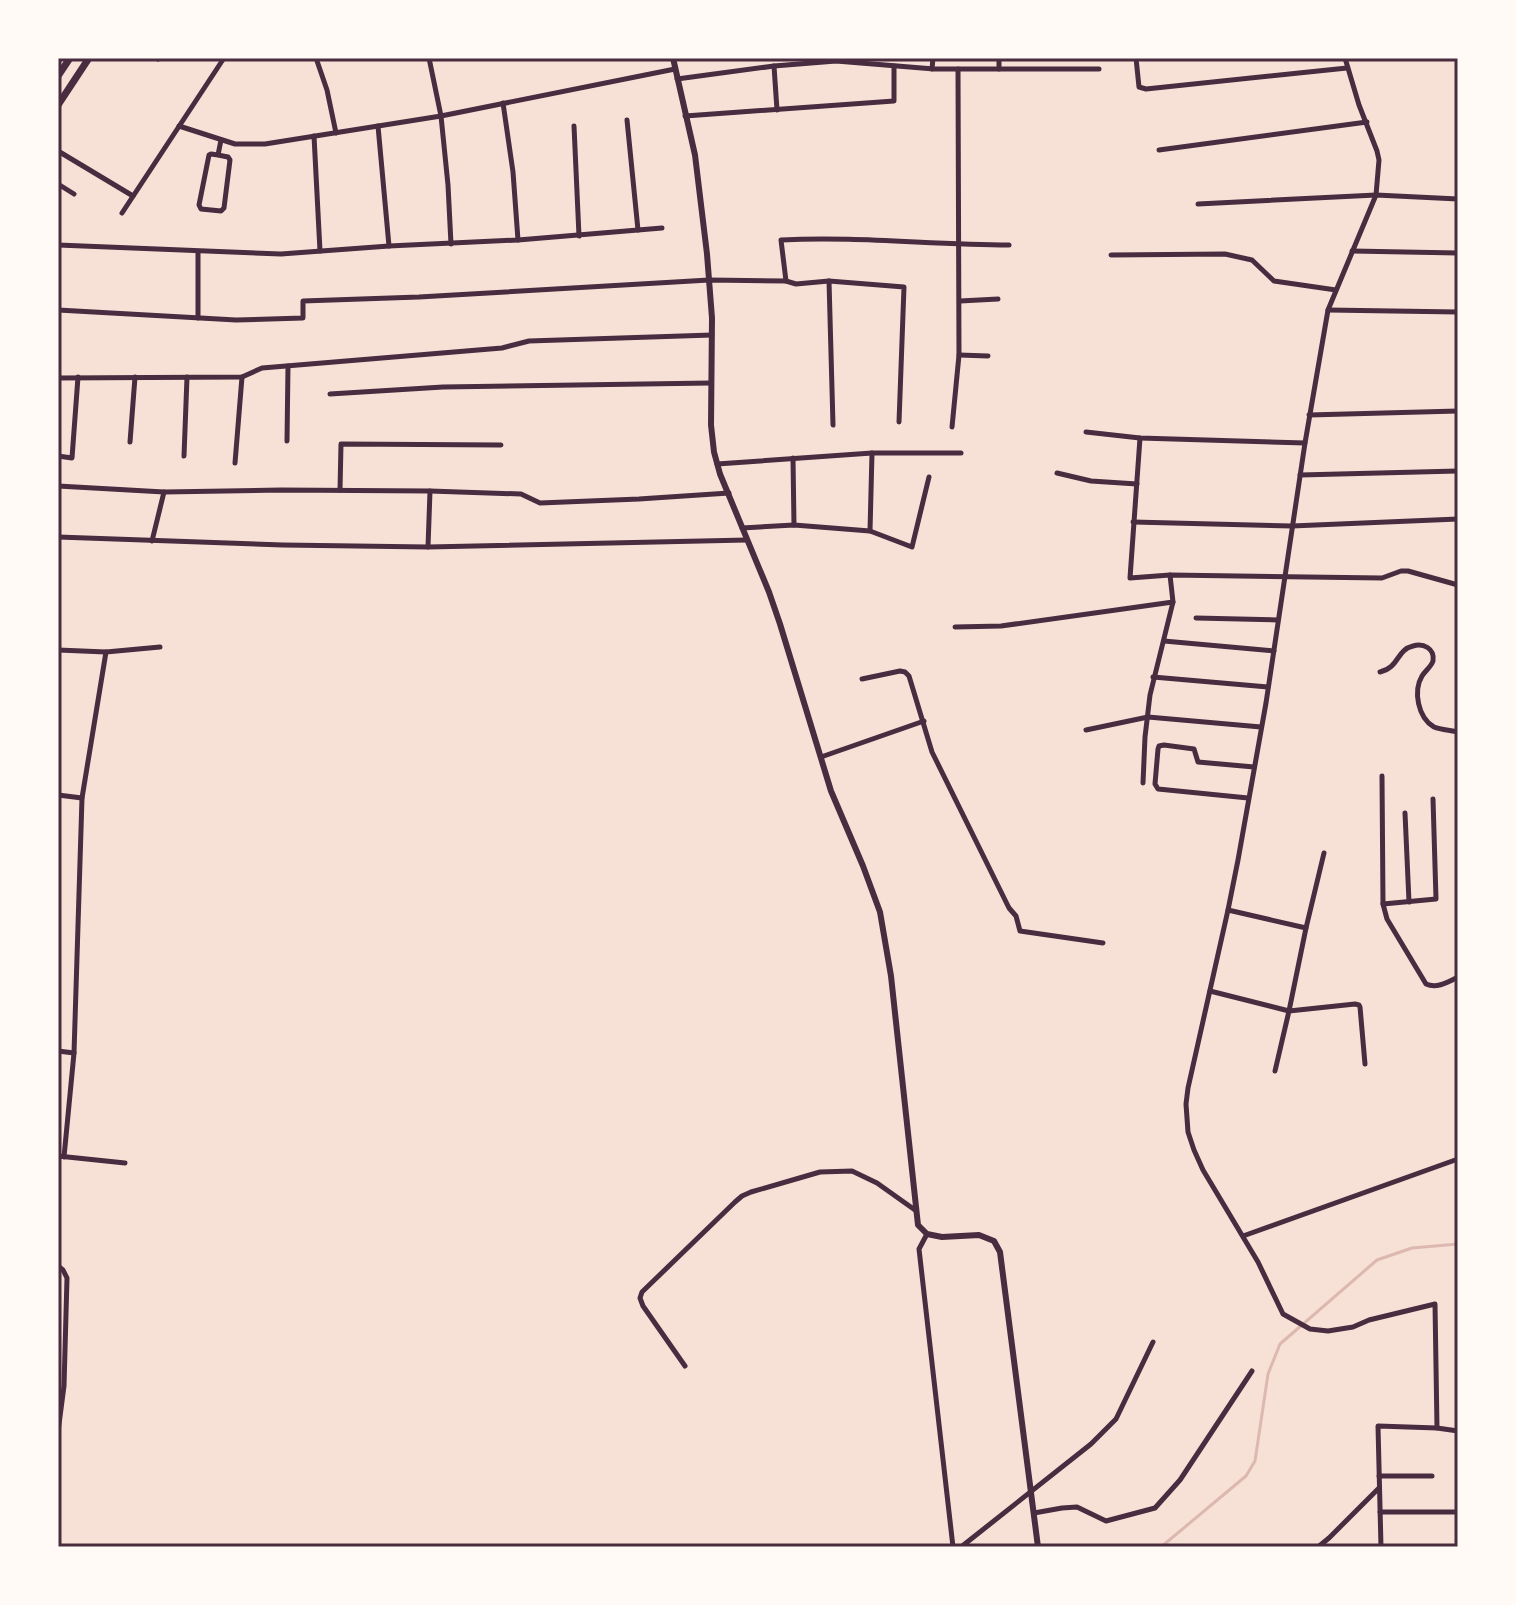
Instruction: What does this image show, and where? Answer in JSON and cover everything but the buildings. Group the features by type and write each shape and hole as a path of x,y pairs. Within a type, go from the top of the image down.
{"main road":[{"path":"58,76 70,58"},
{"path":"58,105 89,58"}],"street":[{"path":"122,213 224,58"},
{"path":"316,58 336,133"},
{"path":"429,58 441,116 451,244"},
{"path":"673,58 695,155 709,280 711,425 717,464 780,624 831,791 880,912 891,976 918,1225 927,1234 942,1237 979,1235 994,1241 1000,1252 1038,1547"},
{"path":"932,69 933,58"},
{"path":"999,58 999,69"},
{"path":"1136,58 1139,87 1146,89 1347,68"},
{"path":"1345,58 1379,160 1376,195 1328,310 1254,767 1228,910 1186,1104 1188,1132 1203,1170 1258,1262 1283,1314 1310,1329 1328,1331 1435,1304 1437,1428"},
{"path":"676,79 836,61 932,69 1099,69"},
{"path":"774,66 777,110"},
{"path":"685,116 894,101 894,66"},
{"path":"179,126 235,144 265,144 441,116 675,69"},
{"path":"952,427 959,355 960,301 958,69"},
{"path":"503,103 513,172 518,240"},
{"path":"627,120 638,230"},
{"path":"1159,150 1367,122"},
{"path":"378,126 389,246"},
{"path":"574,126 579,236"},
{"path":"314,136 320,251"},
{"path":"218,155 221,140"},
{"path":"58,151 133,196"},
{"path":"209,155 218,155 230,160 224,208 221,211 201,209 199,205 209,155"},
{"path":"58,184 74,194"},
{"path":"1198,204 1376,195 1458,199"},
{"path":"58,245 281,254 662,228"},
{"path":"786,281 781,240 819,238 1009,245"},
{"path":"1352,251 1458,253"},
{"path":"198,252 198,318"},
{"path":"1111,255 1225,254 1252,260 1274,281 1336,290"},
{"path":"58,310 236,320 303,318 303,301 709,280 786,281 796,284 829,281 904,287 899,422"},
{"path":"829,281 833,425"},
{"path":"960,301 998,299"},
{"path":"1328,310 1458,312"},
{"path":"58,378 242,377 262,368 502,348 529,341 712,335"},
{"path":"959,355 988,356"},
{"path":"287,441 288,366"},
{"path":"58,456 72,458 78,377"},
{"path":"130,442 135,377"},
{"path":"184,456 187,377"},
{"path":"235,463 242,377"},
{"path":"330,394 443,387 711,383"},
{"path":"1309,415 1458,411"},
{"path":"1086,432 1140,438 1305,443"},
{"path":"1140,438 1130,578 1170,575 1382,578 1408,571 1458,585"},
{"path":"340,490 341,444 501,445"},
{"path":"717,464 872,453 961,453"},
{"path":"870,531 872,453"},
{"path":"793,458 794,525"},
{"path":"1300,475 1458,471"},
{"path":"1057,473 1091,481 1137,484"},
{"path":"742,528 794,525 870,531 912,547 929,477"},
{"path":"58,486 164,492 340,490 521,494 540,503 729,493"},
{"path":"428,547 430,491"},
{"path":"152,541 164,492"},
{"path":"1133,522 1292,526 1458,519"},
{"path":"58,537 428,547 747,540"},
{"path":"1143,783 1153,677 1173,602 1170,575"},
{"path":"955,627 1001,626 1173,602"},
{"path":"1196,618 1278,620"},
{"path":"1164,641 1274,651"},
{"path":"1380,672 1391,668 1413,645 1428,647 1433,661 1418,687 1422,715 1437,728 1458,732"},
{"path":"58,650 106,652 160,647"},
{"path":"106,652 82,798 74,1053 61,1156 125,1163"},
{"path":"862,679 905,672 912,682 942,776 1009,908 1016,916 1020,931 1103,943"},
{"path":"1153,677 1268,687"},
{"path":"1086,730 1148,717 1261,727"},
{"path":"821,757 924,721"},
{"path":"1248,798 1158,789 1155,784 1158,749 1164,745 1194,749 1198,762 1254,767"},
{"path":"1382,776 1383,904 1387,919 1426,984 1439,986 1458,977"},
{"path":"58,795 82,798"},
{"path":"1383,904 1436,899 1433,799"},
{"path":"1405,813 1409,902"},
{"path":"1275,1071 1324,853"},
{"path":"1228,910 1306,928"},
{"path":"1210,991 1289,1011 1359,1005 1365,1064"},
{"path":"58,1051 74,1053"},
{"path":"1243,1236 1458,1159"},
{"path":"685,1366 643,1306 640,1298 642,1292 742,1196 820,1172 852,1171 877,1183 915,1210"},
{"path":"927,1234 919,1249 953,1547"},
{"path":"58,1266 67,1278 58,1432"},
{"path":"961,1547 1091,1444 1116,1419 1153,1342"},
{"path":"1034,1513 1077,1507 1106,1521 1155,1508 1180,1480 1252,1371"},
{"path":"1381,1547 1378,1426 1458,1431"},
{"path":"1379,1476 1432,1476"},
{"path":"1318,1547 1379,1488"},
{"path":"1380,1512 1458,1512"}],"waterway":[{"path":"1161,1547 1246,1476 1255,1461 1268,1374 1280,1344 1377,1260 1412,1248 1458,1244"}]}
